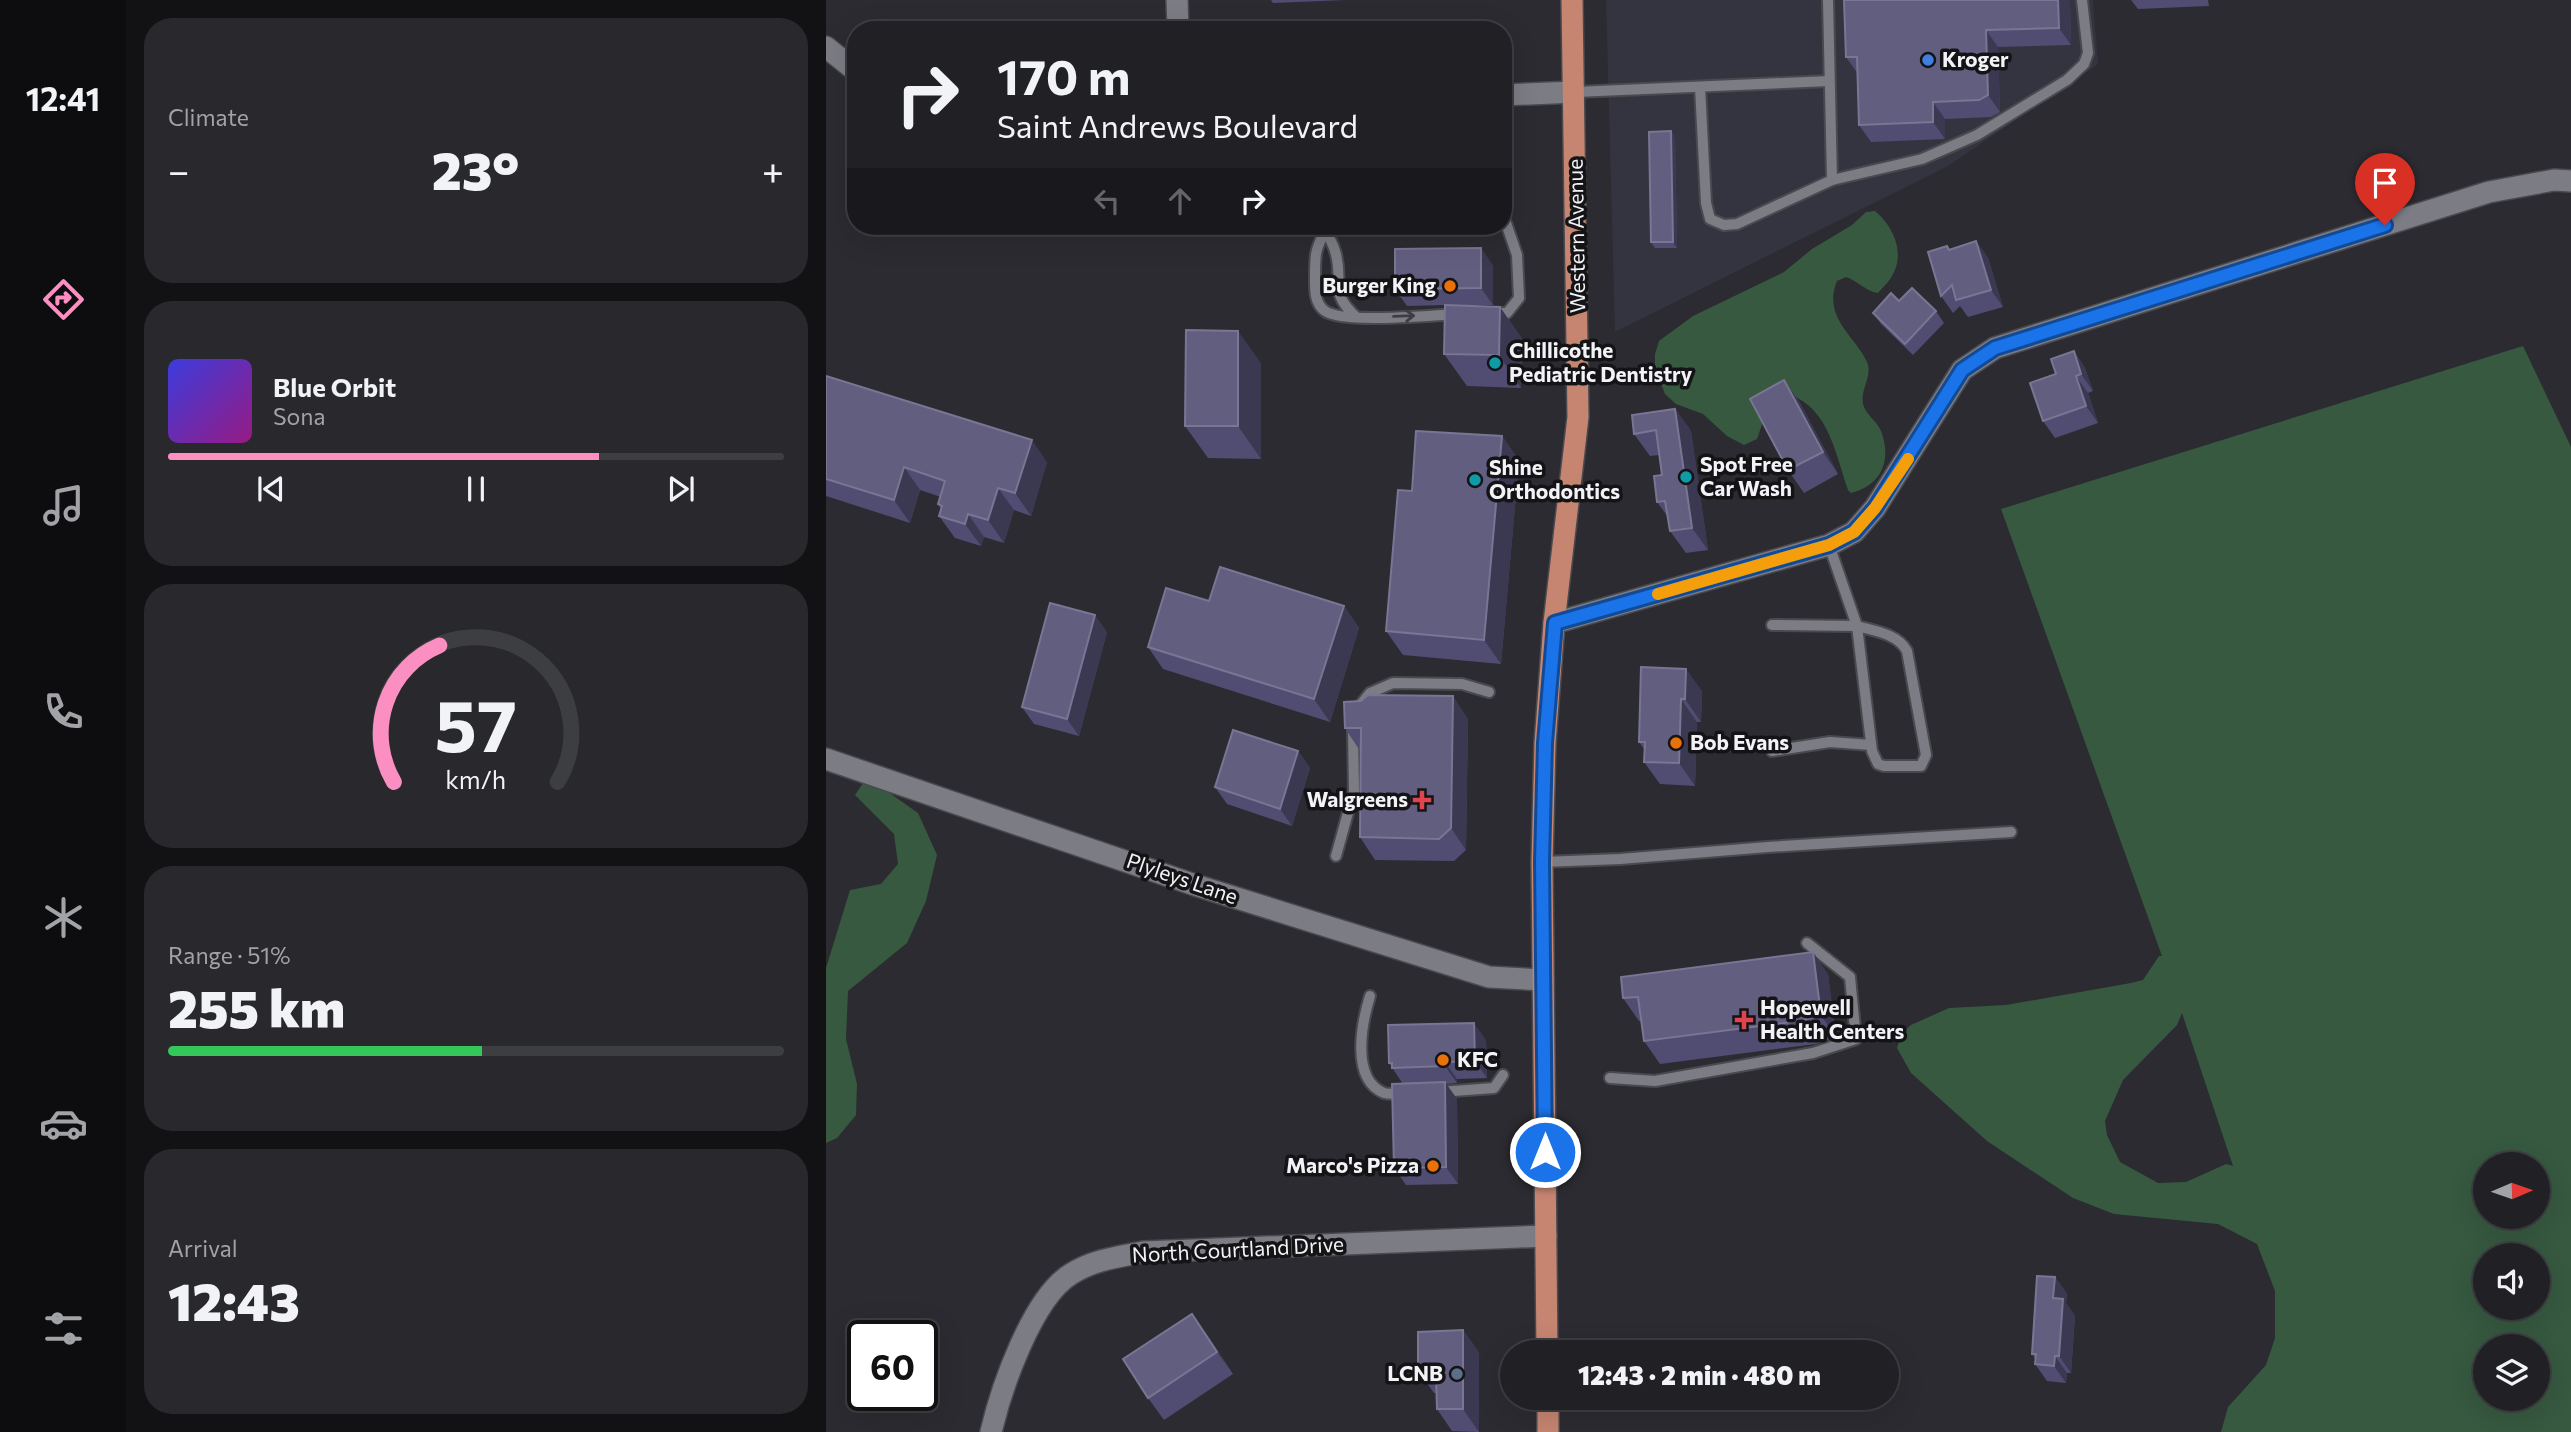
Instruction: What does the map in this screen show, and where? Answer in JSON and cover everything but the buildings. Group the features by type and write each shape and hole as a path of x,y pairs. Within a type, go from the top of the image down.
{"main road":[{"name":"Western Avenue","path":"1547,1340 1542,862 1545,743 1555,623 1578,418 1572,0"},
{"path":"1548,1410 1548,1432"}],"street":[{"path":"1177,0 1178,21"},
{"path":"826,47 847,64"},
{"path":"1512,95 1575,92"},
{"path":"1555,623 1829,545 1854,532 1875,508 1962,370 1995,348 2489,192 2554,180 2571,181"},
{"name":"Plyleys Lane","path":"826,758 1195,885 1476,973 1543,979"},
{"name":"North Courtland Drive","path":"991,1432 998,1404 1021,1344 1046,1299 1069,1275 1104,1259 1143,1252 1546,1236"}],"lane":[{"path":"1828,0 1832,180"},
{"path":"1700,87 1706,203 1710,219 1724,225 1737,224 1832,180 1922,159 1977,135 2067,79 2084,64 2088,53 2082,0"},
{"path":"1575,92 1829,81"},
{"path":"1323,235 1315,251 1315,297 1323,310 1336,316 1356,317 1466,314"},
{"path":"1327,235 1336,253 1338,294 1345,307 1356,317"},
{"path":"1480,314 1507,313 1519,298 1517,255 1510,235"},
{"path":"1772,625 1857,626 1896,638 1903,643 1907,651 1926,755 1921,766 1878,764 1871,745 1857,626 1829,545"},
{"path":"1336,856 1354,791 1353,714 1370,693 1393,683 1462,684 1489,692"},
{"path":"1772,751 1830,742 1871,745"},
{"path":"1542,862 2011,832"},
{"path":"1610,1078 1655,1081 1813,1053 1856,1039 1850,977 1807,943"},
{"path":"1370,996 1363,1016 1363,1063 1368,1078 1381,1091 1387,1094 1487,1090 1494,1088 1503,1075"}],"shaded area":[{"path":"1606,0 2093,0 2098,64 1948,166 1615,332"}],"green space":[{"path":"1875,211 1887,224 1896,241 1898,258 1892,276 1878,293 1846,277 1837,281 1833,294 1837,316 1867,362 1863,404 1881,431 1885,452 1885,461 1877,478 1851,493 1829,435 1814,411 1803,401 1790,395 1765,416 1757,439 1744,445 1727,436 1703,414 1676,404 1665,394 1655,368 1655,354 1659,341 1693,316 1784,272 1812,249 1852,225 1866,212"},
{"path":"2523,346 2571,447 2571,1432 2221,1432 2228,1407 2266,1365 2275,1338 2275,1291 2257,1244 2218,1224 2114,1214 2073,1198 1987,1141 1911,1073 1897,1048 1901,1034 1911,1025 1949,1008 2006,1005 2131,983 2143,980 2159,956 2162,956 2001,509","holes":["2182,1013 2233,1166 2226,1164 2186,1182 2158,1183 2120,1162 2107,1135 2105,1121 2123,1080 2177,1025"]},
{"path":"867,777 918,813 937,855 926,901 907,943 848,991 846,1039 857,1084 856,1115 837,1138 826,1143 826,968 850,890 881,884 898,864 894,834 855,795"}],"slow traffic":[{"path":"1658,594 1829,545 1854,532 1875,508 1908,459"}],"place":[{"name":"Kroger","path":"1928,60"},
{"name":"Burger King","path":"1450,286"},
{"name":"Chillicothe Pediatric Dentistry","path":"1495,363"},
{"name":"Spot Free Car Wash","path":"1686,477"},
{"name":"Shine Orthodontics","path":"1475,480"},
{"name":"Bob Evans","path":"1676,743"},
{"name":"Walgreens","path":"1422,800"},
{"name":"Hopewell Health Centers","path":"1744,1020"},
{"name":"KFC","path":"1443,1060"},
{"name":"Marco's Pizza","path":"1433,1166"},
{"name":"LCNB","path":"1457,1374"}],"route":[{"path":"1545,1152 1542,862 1545,743 1555,623 1829,545 1854,532 1875,508 1962,370 1995,348 2385,225"}]}
